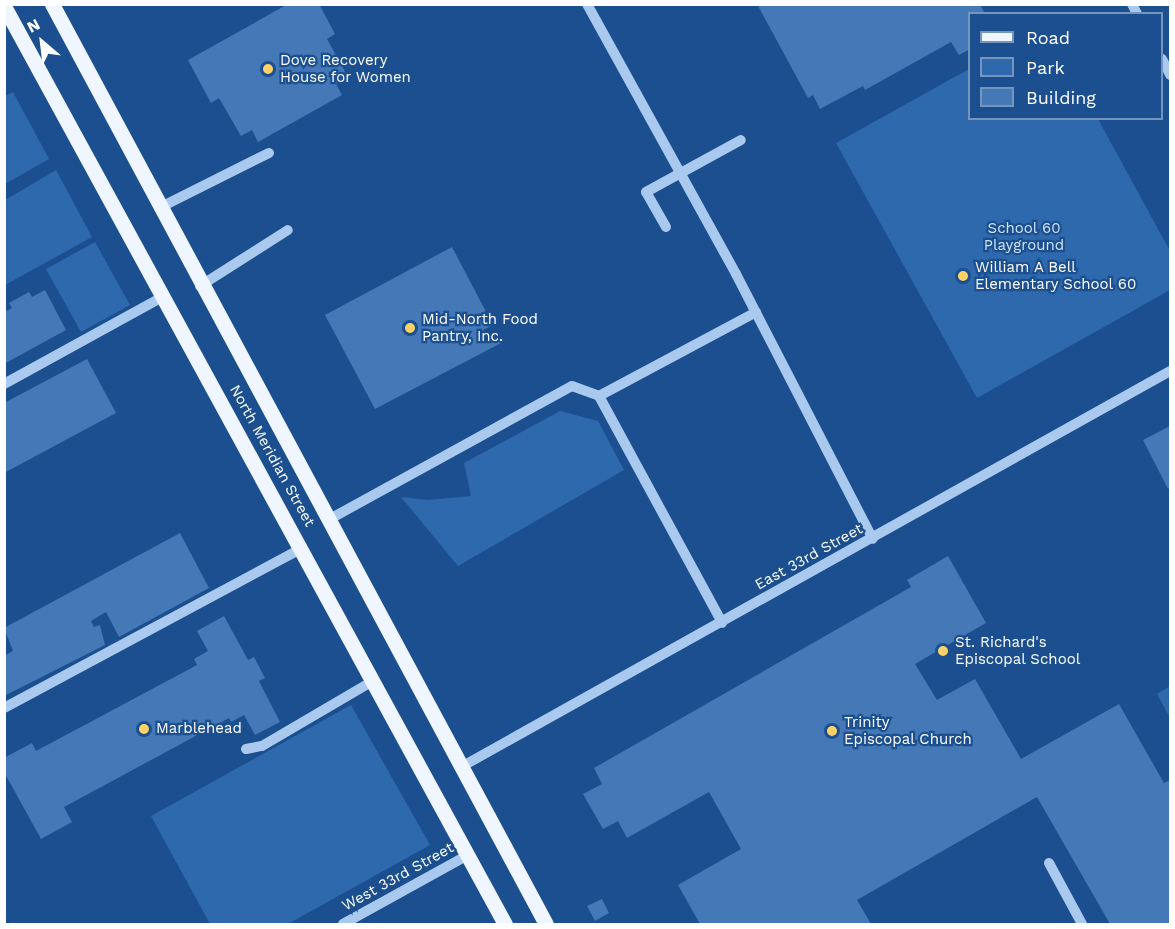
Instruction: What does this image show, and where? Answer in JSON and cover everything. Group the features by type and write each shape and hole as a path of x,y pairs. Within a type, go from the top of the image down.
{"main road":[{"name":"North Meridian Street","path":"52,4 200,286 546,924"},
{"name":"North Meridian Street","path":"4,6 302,548 505,924"}],"street":[{"path":"587,4 756,312 873,539"},
{"path":"666,227 646,192 741,140"},
{"path":"159,208 269,153"},
{"path":"200,286 288,230"},
{"path":"4,384 164,296"},
{"path":"599,396 756,312"},
{"name":"East 33rd Street","path":"461,767 873,539 1170,371"},
{"path":"328,520 572,386 599,396 722,623"},
{"path":"4,708 302,548"},
{"path":"246,749 262,746 374,681"},
{"name":"West 33rd Street","path":"343,924 468,855"},
{"path":"1049,863 1082,924"}],"green space":[{"name":"School 60 Playground","path":"968,70 968,120 1099,120 1170,251 1170,290 977,398 836,143"},
{"path":"13,92 49,159 5,184 5,96"},
{"path":"56,170 92,237 5,285 5,200"},
{"path":"95,242 130,305 81,332 46,269"},
{"path":"560,411 598,421 624,470 458,566 401,497 428,500 471,496 464,463"},
{"path":"1170,686 1170,718 1157,694"},
{"path":"351,705 430,845 288,924 210,924 151,816"}],"building":[{"name":"Dove Recovery House for Women","path":"288,4 319,4 335,34 327,39 348,77 336,84 342,95 258,142 252,130 241,136 219,98 211,103 188,60"},
{"path":"757,4 980,4 984,12 968,12 968,50 959,55 951,42 865,90 863,86 820,109 813,95 808,98"},
{"name":"Mid-North Food Pantry, Inc.","path":"452,247 493,325 483,330 487,337 497,332 503,342 375,409 325,315"},
{"path":"45,290 66,330 4,364 4,306 7,311 12,308 9,303 29,292 32,297"},
{"path":"87,359 116,413 4,473 4,403"},
{"path":"1170,426 1170,488 1168,489 1143,440"},
{"path":"180,533 209,588 119,637 106,612 91,621 94,627 100,625 105,645 4,696 4,656 13,651 4,628"},
{"name":"Trinity Episcopal Church","path":"948,556 986,623 915,664 937,700 975,679 1021,759 1119,704 1164,783 1170,780 1170,923 1110,924 1037,797 857,900 871,924 700,924 678,885 741,849 709,792 627,838 618,821 603,829 583,794 602,784 594,768 911,587 907,580"},
{"name":"Marblehead","path":"224,616 248,660 254,657 265,678 259,681 280,722 255,735 244,715 231,722 229,718 64,807 72,822 41,839 4,772 4,758 32,743 36,751 197,665 194,659 208,651 197,631"},
{"path":"602,899 609,913 595,921 587,906"}],"place":[{"name":"Dove Recovery House for Women","path":"268,69"},
{"name":"William A Bell Elementary School 60","path":"963,276"},
{"name":"Mid-North Food Pantry, Inc.","path":"410,328"},
{"name":"St. Richard's Episcopal School","path":"943,651"},
{"name":"Marblehead","path":"144,729"},
{"name":"Trinity Episcopal Church","path":"832,731"}]}
